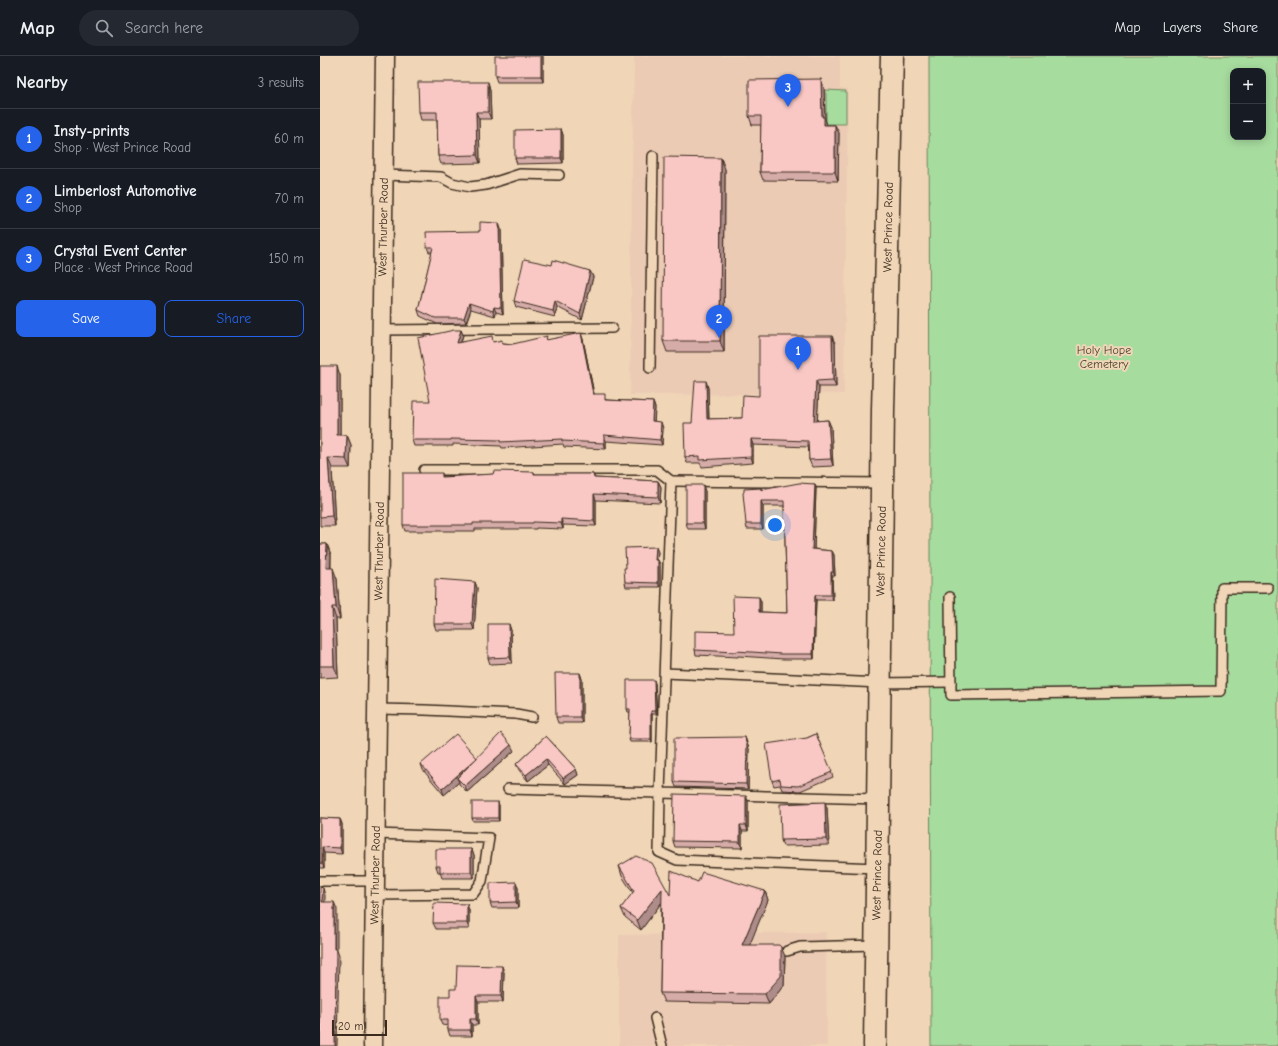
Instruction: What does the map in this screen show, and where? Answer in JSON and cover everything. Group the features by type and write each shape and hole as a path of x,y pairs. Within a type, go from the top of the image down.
{"main road":[{"name":"West Prince Road","path":"875,1046 882,483 892,56"}],"street":[{"name":"West Thurber Road","path":"373,1046 386,56"}],"lane":[{"path":"650,368 653,156"},
{"path":"384,175 441,177 452,184 470,187 486,185 520,174 559,175"},
{"path":"382,330 612,328"},
{"path":"424,470 657,470 671,481 882,483"},
{"path":"671,481 659,852 677,860 877,868"},
{"path":"950,596 951,695 1222,690 1222,588 1268,588"},
{"path":"664,673 880,683 951,682"},
{"path":"377,709 516,714 532,717"},
{"path":"508,789 878,799"},
{"path":"320,881 375,888 473,894 482,881 489,838 376,834"},
{"path":"787,951 800,947 876,946"},
{"path":"655,1018 662,1046"}],"shaded area":[{"path":"634,56 840,56 840,88 848,89 844,394 630,395"},
{"path":"826,932 827,1046 619,1046 619,935"}],"green space":[{"name":"Holy Hope Cemetery","path":"929,56 1278,56 1278,1046 931,1046"},
{"path":"826,90 846,91 846,124 826,124"}],"building":[{"path":"495,56 541,56 541,76 495,76"},
{"path":"821,79 822,117 824,117 824,125 835,125 835,172 760,172 761,116 749,116 749,80"},
{"path":"418,82 488,82 488,112 476,112 477,155 438,156 437,112 419,112"},
{"path":"561,129 561,158 515,158 515,130"},
{"path":"664,157 721,158 720,341 663,341"},
{"path":"480,222 499,223 501,308 494,307 493,311 469,303 464,318 435,318 418,310 433,247 427,247 426,232 480,231"},
{"path":"524,259 552,265 553,260 590,271 580,314 555,301 553,311 514,301"},
{"path":"454,330 461,330 457,343 492,336 493,342 502,340 502,343 513,344 547,336 546,340 581,333 593,394 605,394 605,400 653,402 652,421 661,422 660,440 604,435 604,443 562,441 562,439 500,442 500,440 412,440 413,401 430,401 418,338"},
{"path":"759,336 832,336 833,380 816,381 814,421 828,420 831,459 809,460 808,441 751,439 751,457 699,460 699,456 685,457 684,423 692,423 695,381 706,381 707,419 742,418 743,395 759,396"},
{"path":"320,366 337,366 337,435 347,435 346,459 328,458 332,516 320,517"},
{"path":"494,471 534,472 534,474 593,474 594,478 658,481 658,497 594,494 594,521 561,519 561,523 533,522 473,523 473,525 403,525 403,473 442,473 442,477 493,474"},
{"path":"799,483 815,484 812,549 832,551 833,572 831,572 831,595 815,595 813,654 695,650 695,631 734,632 733,596 759,597 759,612 787,613 784,501 761,501 761,524 746,524 743,493 744,489 761,488 761,490"},
{"path":"686,485 703,485 703,523 686,523"},
{"path":"320,544 327,544 326,568 333,568 336,607 332,607 334,666 320,666"},
{"path":"656,547 655,560 658,560 658,583 625,582 625,548"},
{"path":"435,579 475,582 472,624 434,624"},
{"path":"488,624 509,624 510,657 488,658"},
{"path":"555,673 580,673 580,717 556,717"},
{"path":"627,680 654,680 655,711 651,711 651,739 629,739 630,709 627,709"},
{"path":"501,733 511,745 465,786 457,778"},
{"path":"456,734 477,758 442,789 421,764"},
{"path":"816,734 832,772 798,786 781,785 780,779 772,781 766,744 807,738"},
{"path":"546,736 576,769 563,778 546,759 526,775 516,764"},
{"path":"745,737 747,743 746,784 674,782 674,738"},
{"path":"674,794 746,796 746,825 740,825 740,842 673,841"},
{"path":"472,802 498,802 498,818 472,818"},
{"path":"825,802 826,839 781,840 780,804"},
{"path":"320,818 340,819 340,848 322,847 322,863 320,863"},
{"path":"436,849 471,849 471,872 440,872 440,866 436,866"},
{"path":"636,856 652,863 670,895 671,871 698,882 702,872 765,891 742,945 779,945 781,947 781,976 765,994 660,993 662,889 637,920 621,908 634,891 619,866"},
{"path":"516,882 516,902 490,903 490,883"},
{"path":"320,887 323,888 322,902 334,902 334,949 336,949 335,1046 320,1046"},
{"path":"434,903 467,904 467,923 433,923"},
{"path":"457,965 502,966 501,996 476,996 476,1019 470,1019 470,1030 448,1030 448,1020 440,1020 440,996 450,996 450,989 456,989"}],"place":[{"name":"Crystal Event Center","path":"788,107"},
{"name":"Limberlost Automotive","path":"719,338"},
{"name":"Insty-prints","path":"798,370"}]}
